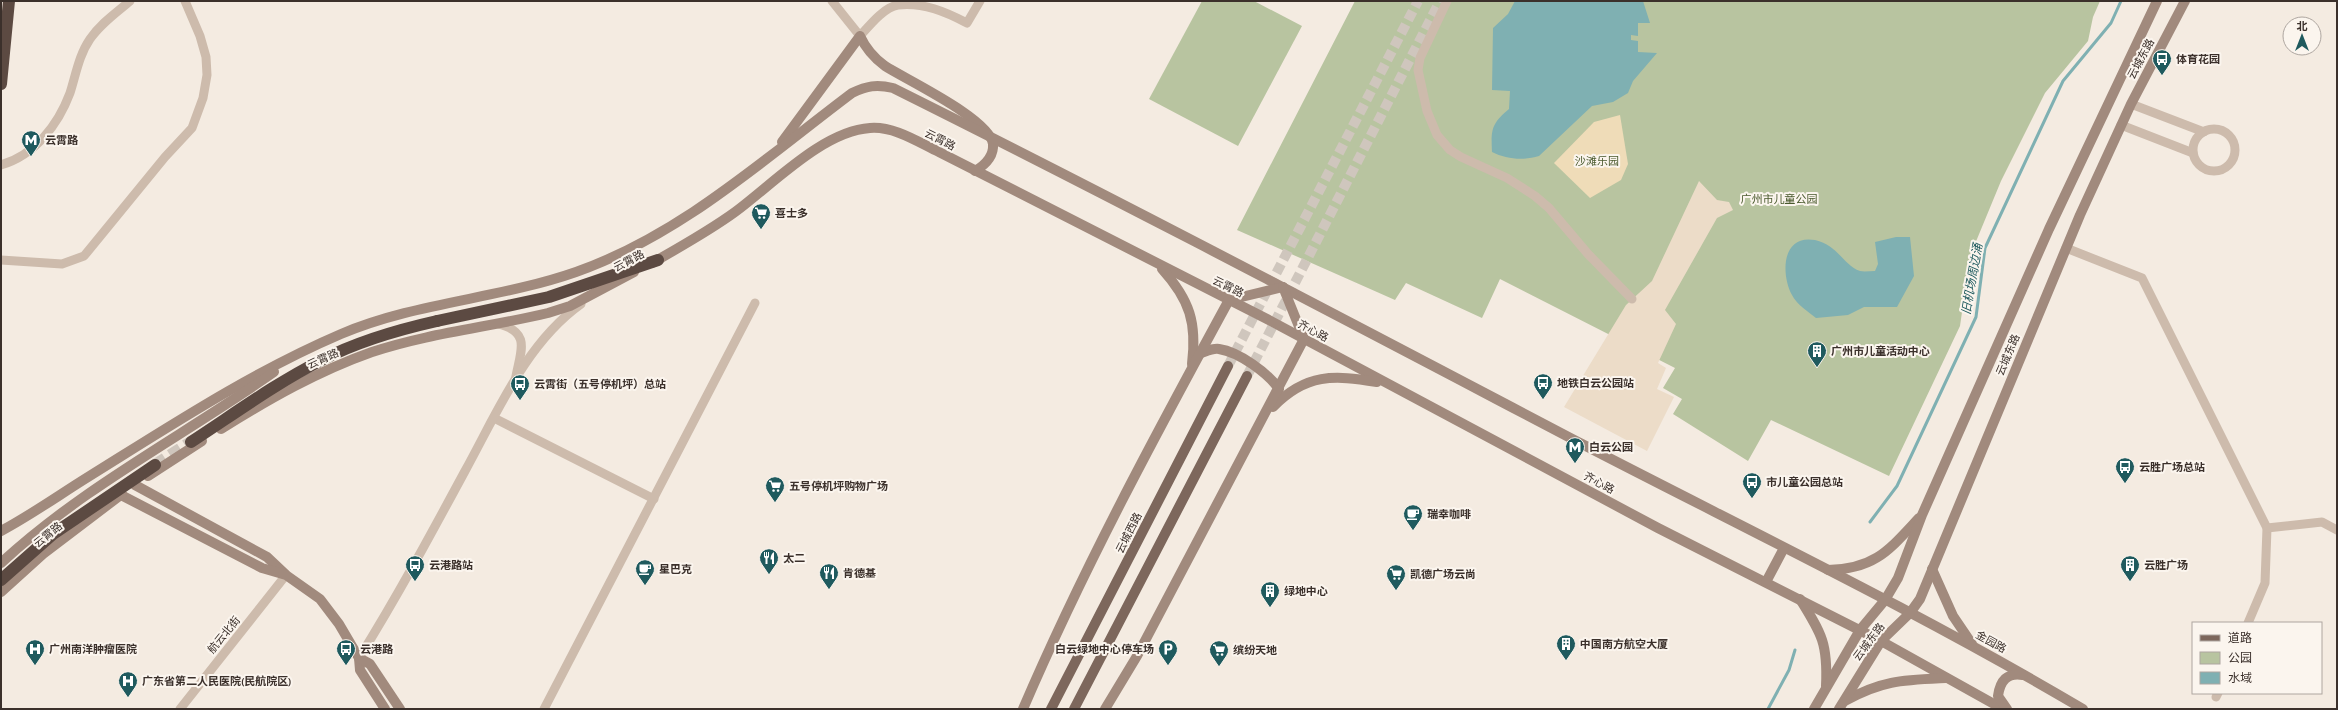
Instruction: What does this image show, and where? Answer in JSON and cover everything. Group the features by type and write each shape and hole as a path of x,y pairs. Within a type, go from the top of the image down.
{"highway":[{"path":"1,84 9,1"},
{"path":"191,442 268,391 322,360 383,335 437,321 549,297 658,260"},
{"path":"1,582 53,534 155,465"}],"main road":[{"name":"云城东路","path":"1814,709 1860,630 1885,600 1898,578 1922,515 2090,138 2157,1"},
{"name":"云城东路","path":"1841,706 1881,641 1910,613 1920,599 2066,248 2121,124 2185,1"},
{"path":"775,152 860,36 866,49 885,66 956,107 969,116 989,136 993,144 989,160 975,171"},
{"name":"云霄路","path":"294,358 343,334 400,315 520,289 601,263 694,214 852,94 866,86 878,85 892,88 989,136 1283,287"},
{"name":"云霄路","path":"1,592 43,554 135,485 247,413 327,369 404,344 555,311 618,281 677,250 734,213 821,145 856,129 872,128 890,130 975,171 1136,254 1267,319"},
{"path":"1136,254 1159,267 1186,303 1194,330 1192,369"},
{"path":"1105,709 1138,656 1304,339 1283,287"},
{"path":"1023,709 1068,607 1192,369 1230,300 1283,287 1885,600"},
{"name":"齐心路","path":"1267,319 1658,528 1881,641"},
{"path":"316,346 314,359 317,364 327,369"},
{"path":"1201,353 1219,349 1226,351 1259,369 1273,381 1278,390"},
{"path":"1,563 48,522 92,491 148,453 229,404 294,358"},
{"path":"1,531 231,390 294,358"},
{"name":"云城西路","path":"1051,709 1228,366"},
{"path":"1074,709 1246,376"},
{"path":"1266,414 1290,390 1310,380 1330,377 1350,377 1386,383"},
{"path":"135,485 268,557 286,575 320,599 339,624 359,658 360,670 385,709"},
{"path":"121,495 262,568 286,575"},
{"path":"1827,570 1856,568 1884,555 1922,515"},
{"path":"1766,582 1784,548"},
{"path":"1932,569 1953,616 1974,647"},
{"path":"1,582 17,578"},
{"path":"1800,599 1824,641 1827,662 1826,689"},
{"name":"金园路","path":"1885,600 2027,676 2083,709"},
{"path":"1881,641 2003,709"},
{"path":"359,658 370,664 400,709"},
{"path":"2006,709 1998,696 1999,685 2014,674 2027,676"},
{"path":"1841,706 1877,685 1896,681 1946,678"}],"street":[{"path":"1,165 9,163 40,143 56,123 70,94 79,61 90,39 106,19 130,1"},
{"path":"1,260 62,264 84,256 165,156 192,128 203,98 207,74 206,57 200,36 185,1"},
{"path":"832,1 860,36 875,18 897,5 937,8 967,23 980,1"},
{"path":"1447,1 1420,58 1418,70 1427,111 1437,135 1450,150 1461,157 1508,178 1535,196 1549,208 1588,254 1632,299"},
{"path":"2131,104 2204,132 2219,130 2230,136 2236,148 2234,160 2221,171 2209,171 2198,164 2193,153 2196,141 2204,132"},
{"path":"2121,124 2193,153"},
{"path":"2066,248 2142,278 2267,528 2265,583 2248,622"},
{"path":"359,658 399,592 516,378 562,318 583,302 618,281"},
{"path":"544,709 755,303"},
{"path":"498,324 514,329 523,342 516,378"},
{"path":"494,418 654,499"},
{"path":"2267,528 2322,522 2337,530"},
{"name":"航云北街","path":"180,709 286,575"}],"green space":[{"path":"1202,1 1254,1 1302,26 1238,146 1149,99"},
{"name":"广州市儿童公园","path":"1355,1 2100,1 2093,17 2088,41 2045,93 2001,181 1970,256 1960,326 1889,476 1771,420 1748,461 1673,414 1682,399 1663,388 1675,368 1500,279 1482,318 1406,283 1395,300 1237,230"}],"sand":[{"name":"沙滩乐园","path":"1620,115 1628,164 1621,180 1590,198 1554,163 1594,122"}],"shaded area":[{"path":"1699,181 1717,200 1729,202 1733,210 1717,218 1665,310 1676,324 1658,363 1666,368 1657,389 1674,397 1647,451 1564,407 1626,305 1652,281"}],"water":[{"path":"1515,1 1643,1 1650,23 1638,23 1638,36 1631,35 1631,40 1638,41 1638,52 1657,53 1633,81 1628,93 1613,102 1592,106 1539,156 1521,159 1509,158 1492,152 1493,128 1495,123 1509,109 1510,91 1492,90 1493,28 1508,14"},
{"path":"1896,237 1910,237 1914,276 1897,307 1864,307 1848,315 1816,318 1800,305 1792,295 1788,287 1785,267 1790,249 1796,243 1804,240 1815,240 1835,250 1854,268 1860,271 1875,271 1878,264 1875,242"}],"waterway":[{"name":"旧机场周边涌","path":"1870,522 1897,486 1976,317 1985,248 2063,81 2111,23 2121,1"},
{"name":"旧机场周边涌","path":"1768,709 1789,670 1795,650"}],"tunnel":[{"path":"1228,366 1418,1"},
{"path":"1247,376 1440,1"},
{"path":"155,465 191,442"}],"place":[{"name":"体育花园","path":"2162,76"},
{"name":"云霄路","path":"31,157"},
{"name":"喜士多","path":"761,230"},
{"name":"广州市儿童活动中心","path":"1817,368"},
{"name":"地铁白云公园站","path":"1543,400"},
{"name":"云霄街（五号停机坪）总站","path":"520,401"},
{"name":"白云公园","path":"1575,464"},
{"name":"云胜广场总站","path":"2125,484"},
{"name":"市儿童公园总站","path":"1752,499"},
{"name":"五号停机坪购物广场","path":"775,503"},
{"name":"瑞幸咖啡","path":"1413,531"},
{"name":"太二","path":"769,575"},
{"name":"云港路站","path":"415,582"},
{"name":"云胜广场","path":"2130,582"},
{"name":"星巴克","path":"645,586"},
{"name":"肯德基","path":"829,590"},
{"name":"凯德广场云尚","path":"1396,591"},
{"name":"绿地中心","path":"1270,608"},
{"name":"中国南方航空大厦","path":"1566,661"},
{"name":"广州南洋肿瘤医院","path":"35,666"},
{"name":"云港路","path":"346,666"},
{"name":"白云绿地中心停车场","path":"1168,666"},
{"name":"缤纷天地","path":"1219,667"},
{"name":"广东省第二人民医院(民航院区)","path":"128,698"}]}
